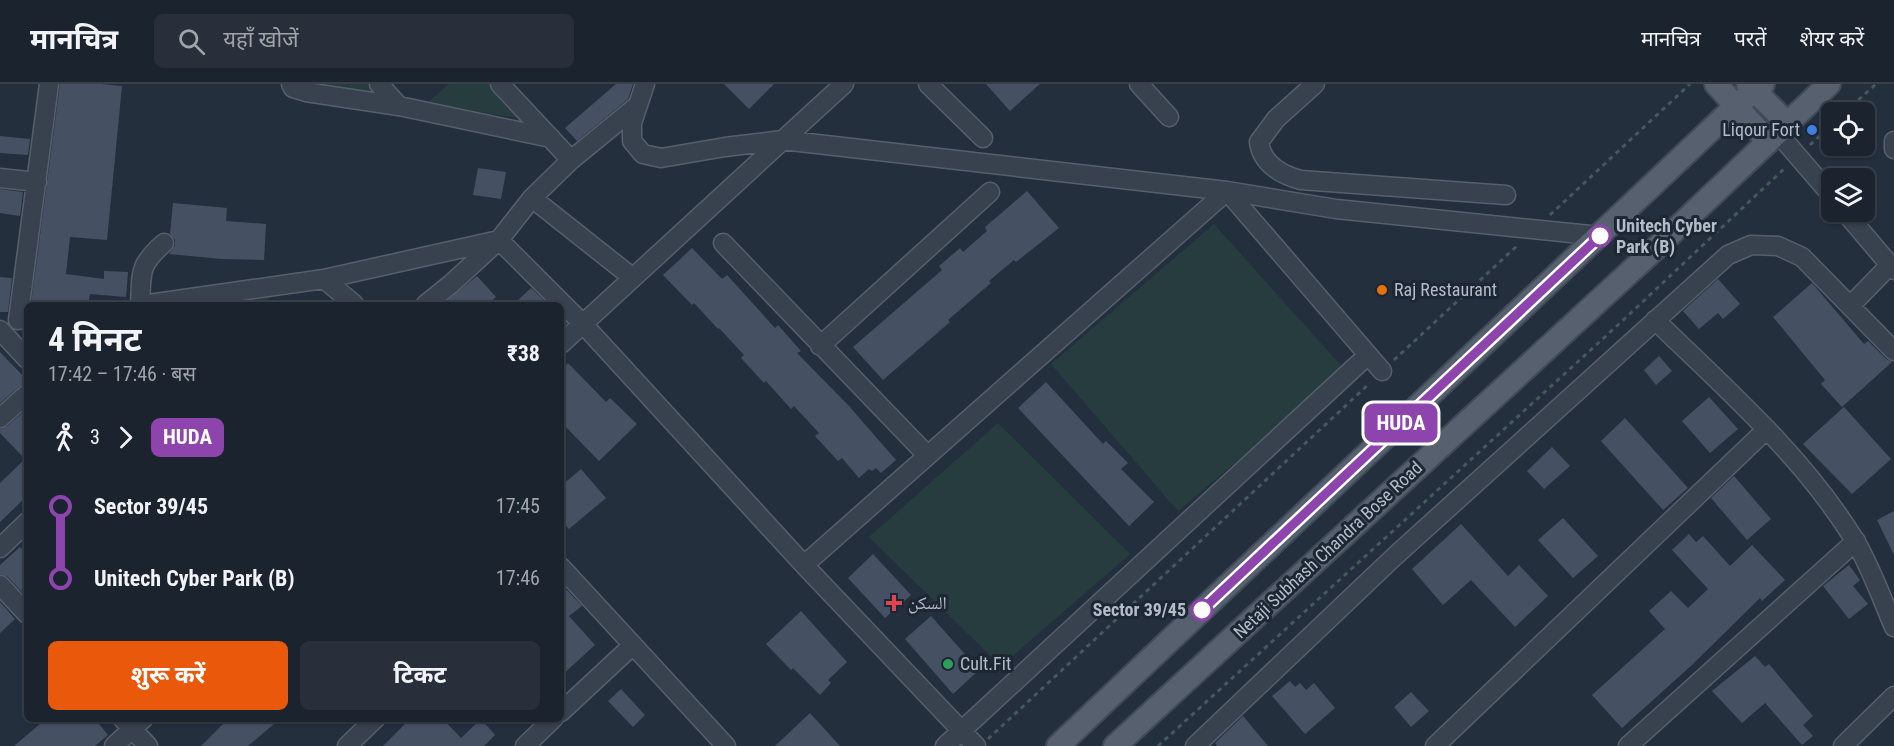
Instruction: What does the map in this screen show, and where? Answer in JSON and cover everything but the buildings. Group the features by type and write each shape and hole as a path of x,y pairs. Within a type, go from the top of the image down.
{"main road":[{"path":"1716,84 1736,106 1777,132"},
{"name":"Netaji Subhash Chandra Bose Road","path":"1115,746 1654,249 1829,84"},
{"path":"1058,746 1600,236 1755,86 1777,132"}],"street":[{"path":"15,320 37,182 49,84"},
{"path":"291,84 293,88 306,92 399,106 550,138"},
{"path":"378,84 399,106"},
{"path":"500,84 571,160"},
{"path":"645,84 632,123 633,141 643,154 661,158 782,140 1227,191 1336,209 1600,236"},
{"path":"564,341 844,84"},
{"path":"928,84 983,138"},
{"path":"1139,84 1169,117"},
{"path":"1315,84 1276,119 1258,142 1260,150 1271,165 1284,176 1506,195"},
{"path":"428,302 499,240 532,198 571,160 637,106"},
{"path":"1777,132 1821,182"},
{"path":"1894,141 1894,149"},
{"path":"0,177 37,182"},
{"path":"1285,201 1290,177"},
{"path":"1227,191 1382,371"},
{"path":"804,565 1227,191"},
{"path":"820,346 990,192"},
{"path":"532,198 633,278"},
{"path":"1851,305 1893,267 1854,222"},
{"path":"163,302 324,279 499,240"},
{"path":"499,240 561,302"},
{"path":"140,302 144,265 148,257 164,243"},
{"path":"723,243 927,455"},
{"path":"1195,746 1395,556 1728,255 1751,245 1778,246 1802,257 1894,351"},
{"path":"324,279 352,302"},
{"path":"564,305 804,565 961,731 978,746"},
{"path":"1655,320 1767,429 1824,494 1856,541 1894,627"},
{"path":"0,330 24,356"},
{"path":"945,746 1368,355"},
{"path":"0,418 24,397"},
{"path":"1435,746 1767,429"},
{"path":"0,548 24,525"},
{"path":"1628,746 1856,541"},
{"path":"564,570 633,645 715,742"},
{"path":"0,585 24,611"},
{"path":"564,709 633,645"},
{"path":"1844,746 1894,696"},
{"path":"114,746 133,722 148,746"},
{"path":"347,746 372,722"},
{"path":"525,746 550,722"}],"path":[{"path":"978,746 1690,84"},
{"path":"1856,102 1876,84"},
{"path":"1158,746 1619,324 1821,135"}],"green space":[{"path":"319,84 376,84 387,95"},
{"path":"449,84 495,84 530,120 426,104"},
{"path":"1214,224 1345,370 1178,511 1051,364"},
{"path":"272,295 264,302 191,302"},
{"path":"998,423 1130,554 1001,666 869,537"}],"bus line":[{"name":"HUDA","path":"1202,610 1600,236"}],"place":[{"name":"Liqour Fort","path":"1812,130"},
{"name":"Unitech Cyber Park (B)","path":"1600,236"},
{"name":"Raj Restaurant","path":"1382,290"},
{"name":"السكن","path":"894,603"},
{"name":"Sector 39/45","path":"1202,610"},
{"name":"Cult.Fit","path":"948,664"}]}
